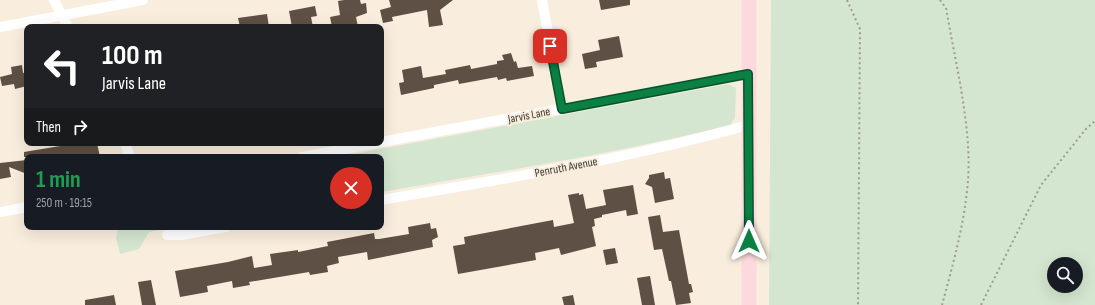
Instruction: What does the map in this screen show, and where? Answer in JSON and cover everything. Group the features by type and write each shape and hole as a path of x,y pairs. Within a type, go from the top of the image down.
{"main road":[{"path":"749,0 749,305"}],"street":[{"path":"54,0 66,24"},
{"path":"0,27 143,0"},
{"path":"542,0 562,109"},
{"name":"Jarvis Lane","path":"384,141 748,74"},
{"name":"Penruth Avenue","path":"384,200 519,177 605,160 748,125"},
{"path":"318,154 361,146"},
{"path":"0,212 24,208"},
{"path":"167,235 181,235 209,230"}],"path":[{"path":"846,0 860,29 858,305"},
{"path":"940,0 946,8 966,132 968,180 959,237 942,305"},
{"path":"981,305 1041,185 1086,129 1095,121"}],"green space":[{"path":"771,0 1095,0 1095,305 769,305"},
{"path":"728,84 736,88 735,118 730,125 643,145 556,162 384,191 384,154 354,154"},
{"path":"118,230 159,230 149,232 139,249 120,254 116,238"}],"building":[{"path":"360,0 361,4 366,3 367,13 356,17 357,24 331,24 330,17 340,15 338,1"},
{"path":"389,0 453,0 440,10 443,25 429,27 427,10 392,17 393,21 383,23 380,10 391,7"},
{"path":"599,0 630,0 630,5 601,10"},
{"path":"315,6 317,16 311,17 312,24 291,24 289,11"},
{"path":"267,14 269,24 239,24 238,18"},
{"path":"619,36 623,57 596,62 597,67 585,69 582,54 600,50 598,40"},
{"path":"511,53 518,68 532,66 534,76 507,81 506,78 498,80 497,77 459,84 458,80 434,85 434,88 401,95 399,83 404,82 402,70 421,66 423,78 446,74 445,70 470,65 471,69 497,64 497,61 504,60 502,55"},
{"path":"22,65 24,73 24,87 15,89 14,84 2,86 0,77 12,74 11,67"},
{"path":"60,146 98,146 99,154 24,154 24,152"},
{"path":"24,160 24,173 9,167 11,177 0,179 0,163"},
{"path":"664,172 665,179 670,178 674,199 655,203 652,187 645,184 649,178 649,175"},
{"path":"633,185 638,214 627,216 626,210 602,215 602,217 594,219 595,226 592,227 596,246 561,255 559,248 535,253 536,260 458,274 453,246 465,244 464,237 553,220 554,227 574,223 568,195 579,193 579,195 583,194 586,209 606,205 603,190"},
{"path":"660,215 663,232 679,230 689,284 691,284 693,292 689,293 691,303 676,305 662,249 654,250 648,217"},
{"path":"430,223 431,229 436,228 438,237 432,240 433,247 368,260 367,252 338,257 339,263 327,266 328,272 310,275 309,272 249,282 250,285 233,288 232,281 207,286 208,292 180,297 175,271 228,262 252,256 254,268 272,265 270,254 298,250 298,252 328,246 327,242 374,233 375,239 409,234 408,227"},
{"path":"615,248 618,263 606,265 603,250"},
{"path":"650,276 655,305 642,305 637,278"},
{"path":"151,280 156,305 142,305 138,282"},
{"path":"114,295 116,305 85,305 85,300"},
{"path":"573,295 575,305 564,305 562,297"}],"route":[{"path":"550,46 562,109 748,74 749,241"}]}
